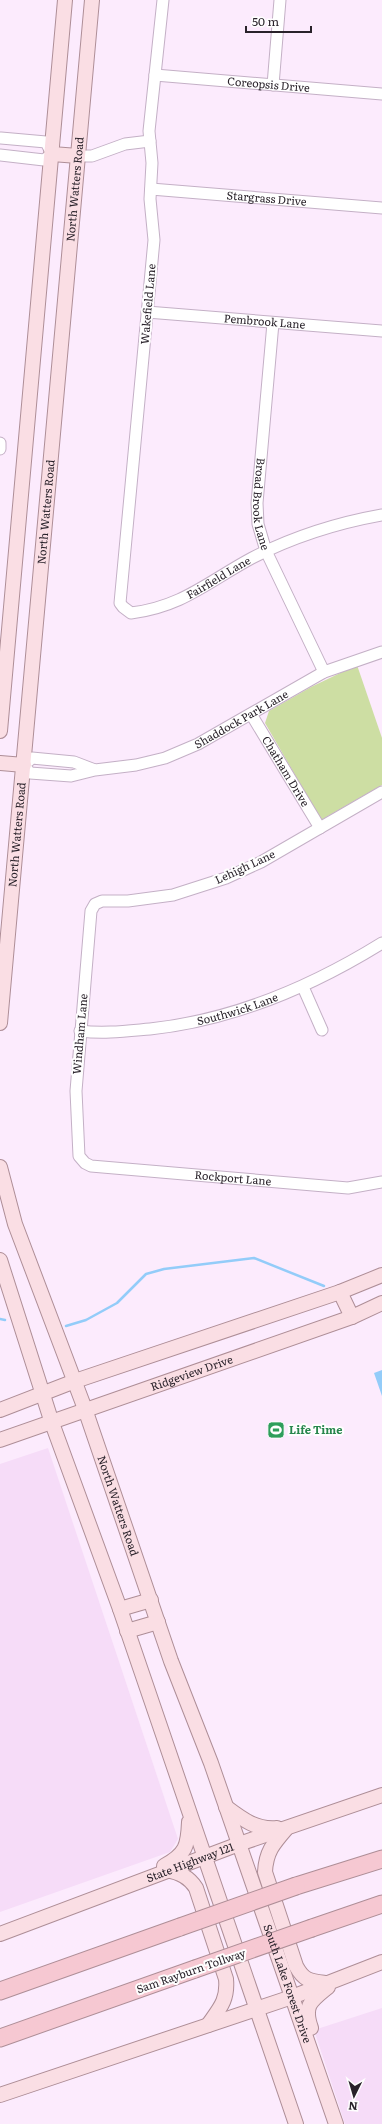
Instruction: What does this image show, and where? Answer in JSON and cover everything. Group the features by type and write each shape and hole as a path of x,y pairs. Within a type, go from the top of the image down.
{"highway":[{"path":"0,1991 296,1886 382,1859"},
{"name":"Sam Rayburn Tollway","path":"0,2038 312,1928 377,1907"}],"main road":[{"path":"0,731 66,0"},
{"name":"North Watters Road","path":"0,1023 92,0"},
{"path":"52,154 78,156"},
{"path":"0,763 24,765"},
{"name":"North Watters Road","path":"0,1167 15,1224 75,1381 158,1622 211,1763 239,1844"},
{"path":"0,1260 52,1423 120,1609 296,2124"},
{"path":"0,1410 75,1381 340,1292 382,1275"},
{"path":"340,1292 352,1317"},
{"name":"Ridgeview Drive","path":"0,1440 52,1423 85,1409 352,1317 382,1303"},
{"path":"120,1609 151,1600"},
{"path":"127,1631 158,1622"},
{"name":"State Highway 121","path":"0,1934 167,1870 382,1795"},
{"path":"226,1808 247,1822 264,1828 288,1827"},
{"path":"128,1885 176,1859 186,1848 189,1837 189,1813"},
{"path":"288,1827 274,1843 266,1857 265,1872 296,1966 302,1977 311,1981 331,1981"},
{"name":"South Lake Forest Drive","path":"239,1844 336,2124"},
{"path":"167,1870 178,1873 191,1880 196,1888 226,1979 227,1992 222,2006 208,2025"},
{"path":"0,2095 292,1997 382,1962"},
{"path":"326,2097 330,2080 306,2012 310,2002 331,1981"}],"street":[{"name":"Wakefield Lane","path":"123,607 119,598 154,240 150,141 163,0"},
{"path":"272,85 280,0"},
{"name":"Coreopsis Drive","path":"155,75 382,94"},
{"path":"1,134 46,142 52,154 44,160 0,156 1,134"},
{"path":"78,156 92,156 125,144 150,141"},
{"name":"Stargrass Drive","path":"151,189 382,208"},
{"name":"Pembrook Lane","path":"147,312 382,332"},
{"name":"Broad Brook Lane","path":"273,322 257,503 258,524 266,551 324,672"},
{"path":"0,444 0,449"},
{"name":"Fairfield Lane","path":"123,607 132,613 161,608 174,603 266,551 326,528 382,515"},
{"name":"Shaddock Park Lane","path":"24,765 30,773 71,776 95,770 136,765 165,758 198,744 324,672 382,652"},
{"name":"Chatham Drive","path":"251,714 320,828"},
{"name":"Lehigh Lane","path":"95,904 102,901 148,899 200,888 244,870 382,792"},
{"name":"Windham Lane","path":"84,1163 79,1156 76,1116 80,1031 91,911 95,904"},
{"name":"Southwick Lane","path":"80,1031 98,1033 142,1030 175,1026 210,1019 270,1001 303,987 382,943"},
{"path":"303,987 322,1030"},
{"name":"Rockport Lane","path":"84,1163 91,1166 342,1187 360,1187 382,1182"}],"shaded area":[{"path":"48,1448 178,1839 170,1852 0,1912 0,1464"},
{"path":"382,2008 382,2124 345,2124 314,2030"}],"green space":[{"path":"357,665 382,738 382,785 321,820 265,723 269,711 311,687"}],"water":[{"path":"382,1370 382,1396 374,1373"}],"waterway":[{"path":"66,1326 86,1320 117,1303 146,1274 164,1269 254,1258 324,1286"},
{"path":"0,1319 5,1320"}],"place":[{"name":"Life Time","path":"276,1430"}]}
